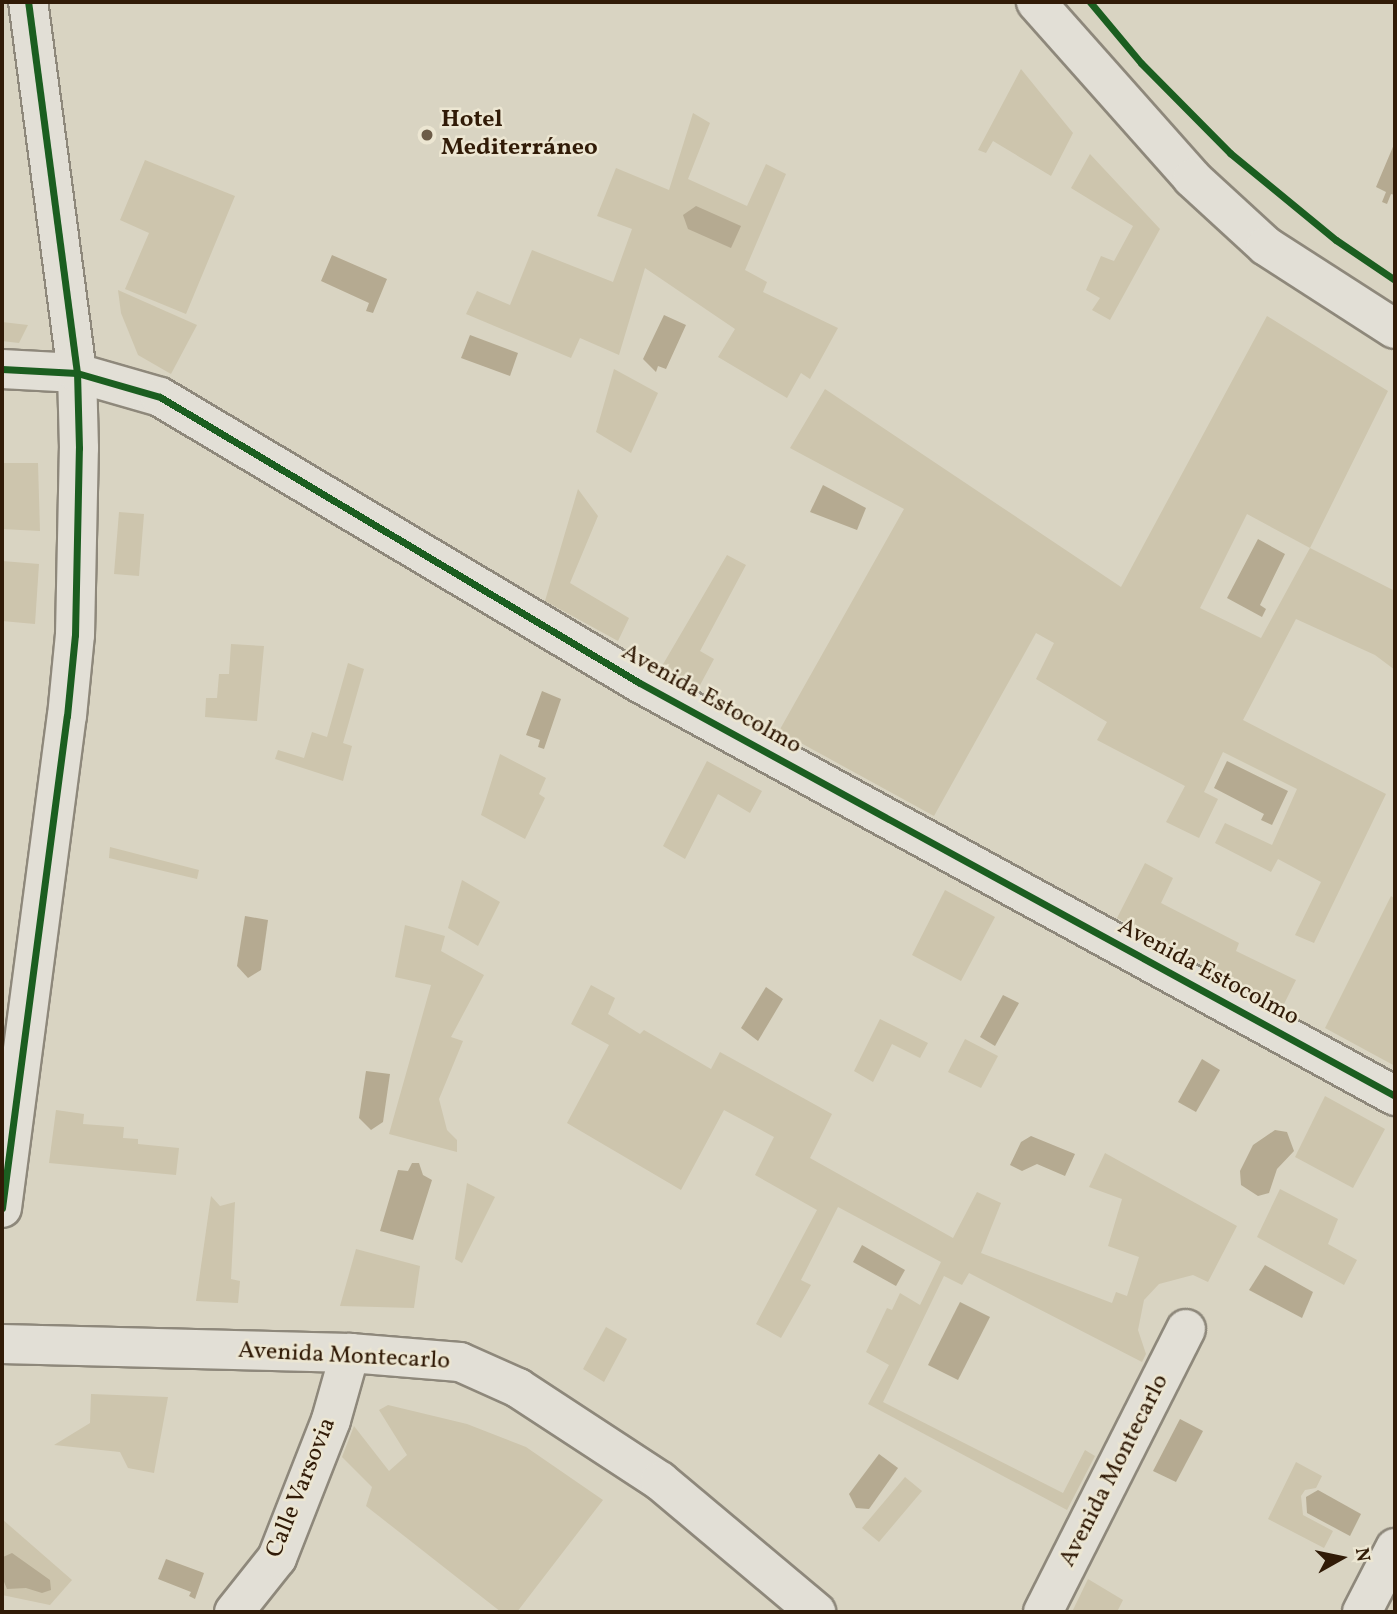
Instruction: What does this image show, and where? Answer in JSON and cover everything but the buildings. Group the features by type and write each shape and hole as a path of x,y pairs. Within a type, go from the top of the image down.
{"street":[{"path":"2,1208 75,635 77,373 28,2"},
{"path":"1036,2 1192,178 1266,246 1395,329"},
{"name":"Avenida Estocolmo","path":"2,369 77,373 160,397 638,682 1395,1096"},
{"name":"Avenida Montecarlo","path":"1043,1612 1186,1329"},
{"name":"Avenida Montecarlo","path":"2,1345 350,1353 460,1362 518,1388 660,1481 816,1612"},
{"name":"Calle Varsovia","path":"234,1612 277,1558 331,1420 350,1353"},
{"path":"1363,1612 1395,1548"}],"shaded area":[{"path":"1021,69 1073,133 1051,176 993,141 986,153 978,150"},
{"path":"693,113 710,123 688,179 747,206 766,164 786,174 745,270 767,282 763,292 838,328 810,379 801,373 787,398 718,357 735,329 645,268 619,355 580,338 571,358 466,314 477,291 510,305 532,250 613,282 632,229 597,216 616,168 669,190"},
{"path":"1395,142 1395,195 1391,194 1387,204 1382,202 1386,192 1376,187"},
{"path":"1090,154 1160,229 1110,320 1092,310 1100,298 1086,290 1101,256 1114,261 1133,226 1071,188"},
{"path":"145,160 235,196 186,314 125,289 149,233 120,220"},
{"path":"696,206 741,226 731,248 688,229 683,215"},
{"path":"332,255 387,279 373,313 366,311 369,303 321,281"},
{"path":"118,290 197,325 171,374 138,355 121,313"},
{"path":"664,315 686,325 666,369 658,366 656,372 643,359"},
{"path":"1267,316 1388,391 1310,548 1395,591 1395,670 1375,655 1296,619 1243,720 1386,794 1314,943 1295,935 1321,882 1278,859 1271,872 1215,843 1225,823 1272,845 1297,789 1223,752 1204,792 1218,799 1199,838 1166,822 1185,786 1097,740 1107,722 1036,679 1054,643 1036,633 934,816 779,731 904,509 790,448 825,389 1121,587","holes":["1247,514 1310,548 1261,638 1200,608"]},
{"path":"2,322 28,325 19,343 2,341"},
{"path":"470,335 518,353 510,376 461,358"},
{"path":"614,369 658,393 631,453 596,432"},
{"path":"2,463 38,463 40,531 2,529"},
{"path":"823,485 866,508 857,530 810,512"},
{"path":"578,489 598,516 570,583 629,618 618,641 545,601"},
{"path":"119,512 144,514 139,576 114,574"},
{"path":"1258,539 1285,554 1260,605 1266,609 1262,617 1227,598"},
{"path":"727,555 746,565 700,651 714,659 699,687 662,666"},
{"path":"2,561 39,564 35,624 2,621"},
{"path":"231,644 264,646 257,721 205,717 206,698 217,698 219,674 229,674"},
{"path":"348,663 364,669 343,743 352,746 343,781 275,759 278,750 304,758 312,732 327,737"},
{"path":"542,691 561,699 544,749 538,747 540,740 526,735"},
{"path":"500,754 546,778 539,794 545,798 525,839 481,815"},
{"path":"707,761 762,791 750,813 718,794 685,859 663,846"},
{"path":"1227,761 1288,791 1272,825 1261,820 1264,814 1214,788"},
{"path":"110,847 199,870 197,879 109,858"},
{"path":"1145,863 1173,878 1161,903 1239,943 1236,951 1296,980 1283,1006 1117,918"},
{"path":"462,880 500,902 478,946 448,928"},
{"path":"945,890 995,917 961,981 912,955"},
{"path":"1391,896 1395,899 1395,1066 1325,1028"},
{"path":"245,916 268,920 261,970 248,978 237,966"},
{"path":"405,925 445,936 441,951 484,975 451,1037 463,1041 439,1099 447,1130 457,1140 457,1152 389,1134 431,985 395,977"},
{"path":"591,985 615,998 608,1014 640,1034 644,1030 711,1069 720,1052 832,1114 810,1158 953,1238 977,1192 1001,1203 981,1253 1112,1303 1116,1292 1127,1296 1139,1257 1108,1246 1122,1199 1089,1187 1105,1153 1237,1226 1208,1282 1193,1275 1159,1284 1144,1300 1138,1330 1146,1354 1142,1362 969,1273 962,1285 944,1276 883,1402 1063,1493 1085,1450 1095,1456 1067,1510 868,1404 889,1365 866,1352 887,1308 892,1310 900,1293 920,1305 941,1262 838,1207 801,1280 811,1285 781,1338 756,1324 817,1210 755,1175 774,1137 724,1110 681,1190 567,1123 609,1045 571,1024"},
{"path":"766,987 783,999 758,1041 741,1028"},
{"path":"1003,995 1019,1003 995,1046 980,1037"},
{"path":"880,1019 928,1043 920,1058 892,1044 873,1082 854,1071"},
{"path":"965,1039 998,1056 981,1088 948,1072"},
{"path":"1202,1059 1220,1070 1196,1112 1178,1102"},
{"path":"366,1071 390,1074 383,1122 371,1130 359,1118"},
{"path":"1325,1096 1385,1129 1353,1188 1295,1157"},
{"path":"56,1110 84,1114 83,1124 124,1127 123,1138 138,1139 138,1144 179,1148 176,1175 49,1163"},
{"path":"1275,1130 1287,1132 1294,1151 1277,1169 1269,1193 1258,1196 1241,1185 1240,1171 1253,1145"},
{"path":"1031,1136 1075,1154 1065,1176 1037,1164 1022,1171 1010,1165 1021,1142"},
{"path":"412,1163 419,1163 423,1175 432,1180 413,1240 380,1231 398,1170 408,1171"},
{"path":"467,1183 495,1197 462,1263 455,1259"},
{"path":"1280,1189 1338,1219 1328,1244 1357,1260 1344,1285 1257,1237"},
{"path":"211,1196 220,1206 235,1202 231,1279 240,1281 238,1303 196,1301"},
{"path":"862,1245 905,1270 896,1286 853,1262"},
{"path":"356,1249 420,1266 414,1308 340,1306"},
{"path":"1265,1265 1313,1292 1302,1318 1249,1290"},
{"path":"960,1302 990,1317 958,1380 928,1365"},
{"path":"606,1327 627,1339 604,1382 583,1369"},
{"path":"91,1394 168,1397 154,1473 128,1468 120,1452 54,1445 90,1423"},
{"path":"388,1405 467,1424 526,1447 603,1500 517,1612 501,1612 366,1506 372,1487 342,1457 354,1426 389,1471 407,1455 379,1410"},
{"path":"1180,1419 1203,1431 1176,1482 1153,1471"},
{"path":"879,1454 898,1468 869,1509 856,1508 849,1494"},
{"path":"1296,1462 1322,1476 1316,1488 1305,1490 1301,1496 1303,1515 1333,1531 1324,1548 1268,1519"},
{"path":"905,1477 922,1491 879,1542 862,1528"},
{"path":"1318,1490 1361,1514 1350,1536 1307,1513 1306,1497"},
{"path":"2,1519 72,1580 50,1605 2,1595"},
{"path":"12,1553 50,1580 51,1590 42,1593 26,1588 7,1589 2,1577 3,1557"},
{"path":"166,1559 204,1573 195,1599 189,1596 191,1592 158,1579"},
{"path":"1088,1579 1123,1600 1117,1612 1072,1612"}],"cycle path":[{"path":"2,1208 67,716 75,635 79,448 77,373 28,2"},
{"path":"1090,2 1141,63 1230,153 1336,240 1395,280"},
{"path":"2,369 77,373 160,397 638,682 1395,1096"}],"place":[{"name":"Hotel Mediterráneo","path":"427,135"}]}
